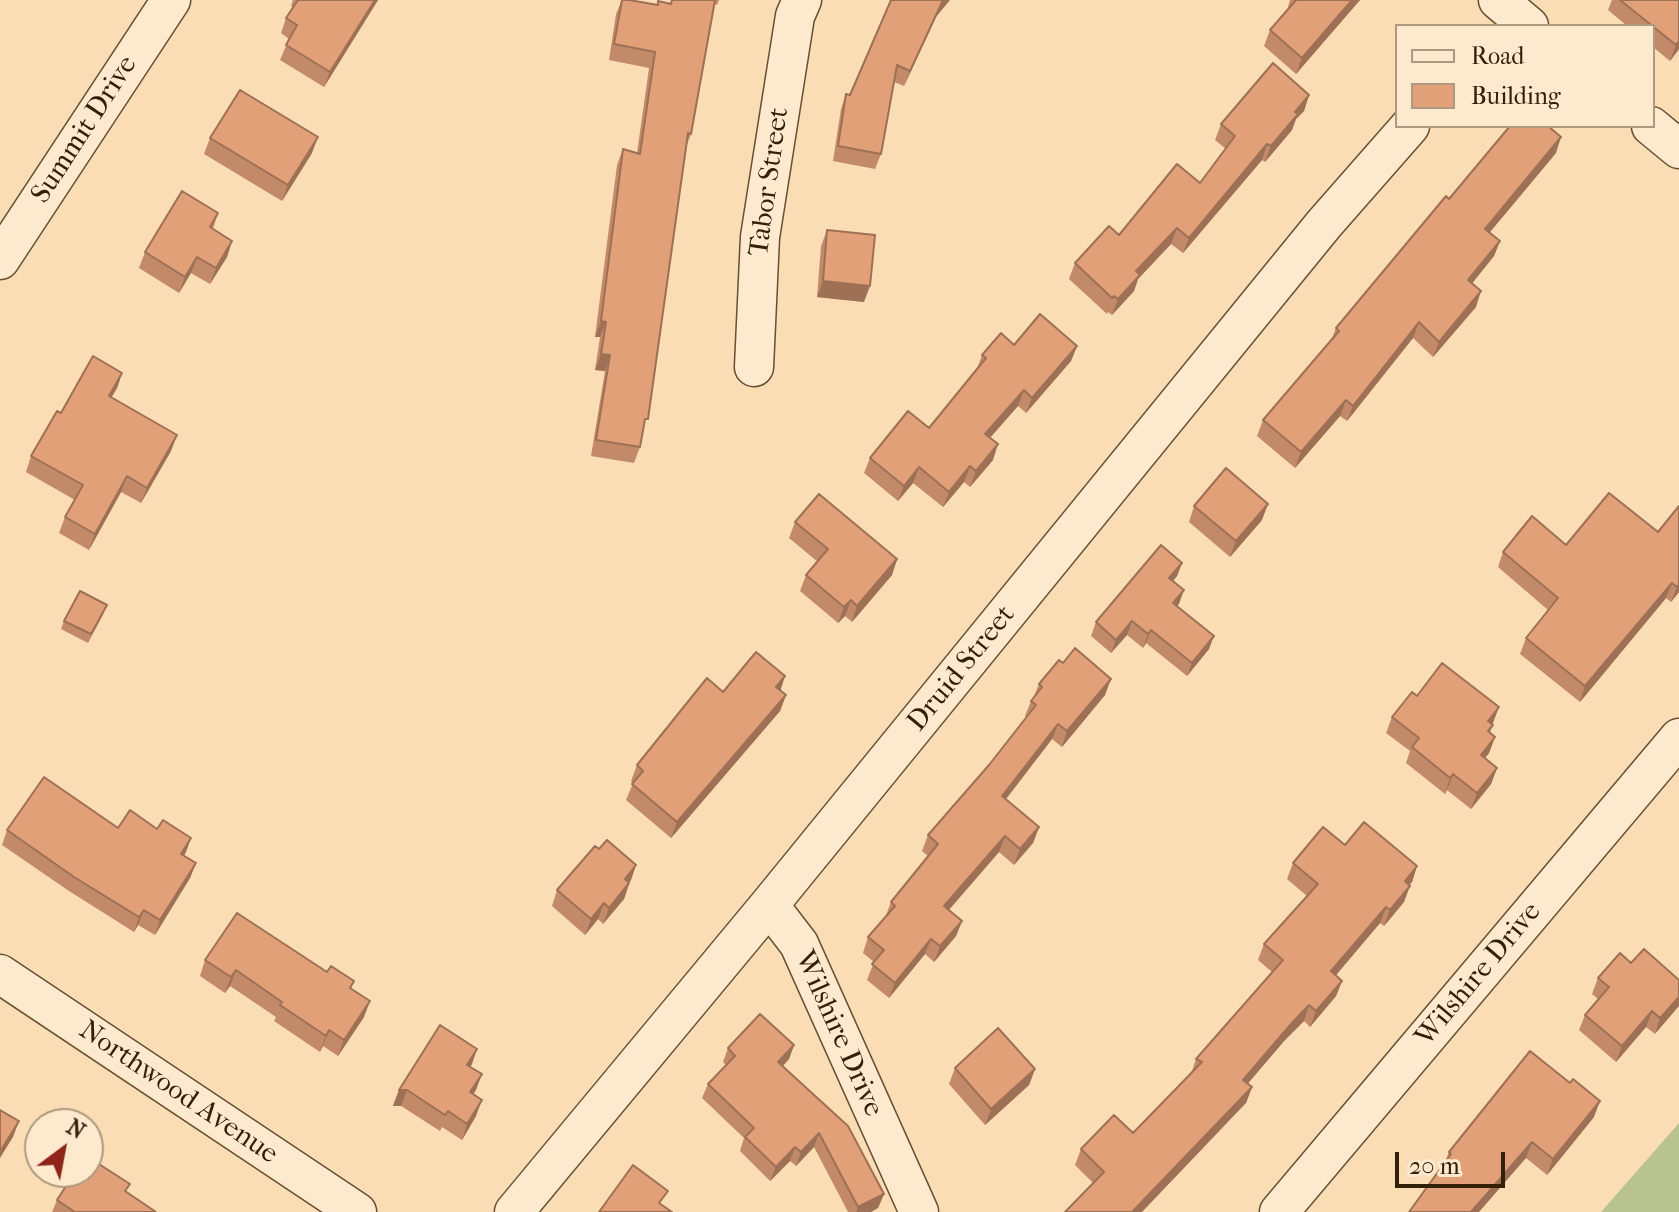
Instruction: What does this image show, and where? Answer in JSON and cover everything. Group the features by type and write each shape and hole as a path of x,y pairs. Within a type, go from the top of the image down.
{"street":[{"name":"Summit Drive","path":"0,260 171,0"},
{"name":"Tabor Street","path":"754,367 760,237 795,16 802,0"},
{"name":"Druid Street","path":"514,1212 769,905 1324,224 1408,128"},
{"path":"1653,128 1679,149"},
{"name":"Wilshire Drive","path":"1279,1212 1679,738"},
{"name":"Wilshire Drive","path":"769,905 799,944 919,1212"},
{"name":"Northwood Avenue","path":"0,974 357,1212"}],"green space":[{"path":"1679,1123 1679,1212 1601,1212"}],"building":[{"path":"298,0 375,0 330,72 286,45 297,25 286,18"},
{"path":"622,0 658,5 658,1 671,4 672,0 715,0 691,134 688,133 648,419 645,419 640,447 596,440 610,355 601,354 606,322 601,321 623,149 640,154 655,52 614,44"},
{"path":"891,0 943,0 910,71 897,65 881,154 838,146 846,94 850,95"},
{"path":"1296,0 1352,0 1302,58 1270,30"},
{"path":"1620,0 1679,0 1679,41 1676,45 1655,28 1655,24 1650,24"},
{"path":"1273,63 1309,95 1295,112 1298,114 1271,146 1267,144 1189,238 1177,228 1136,271 1140,275 1118,299 1112,298 1075,263 1109,226 1119,235 1177,164 1200,183 1235,136 1221,124"},
{"path":"240,90 318,137 288,185 210,138"},
{"path":"1508,128 1550,128 1561,137 1485,229 1500,241 1468,280 1481,291 1439,342 1419,322 1353,406 1346,400 1301,452 1263,420 1339,331 1336,328 1446,196 1449,199"},
{"path":"182,191 218,213 210,227 232,241 216,268 197,257 185,277 145,252"},
{"path":"827,230 875,235 870,286 823,281"},
{"path":"1040,314 1077,346 1032,398 1024,390 985,434 998,444 976,471 970,466 949,492 919,467 904,486 870,458 908,411 929,428 986,358 982,355 1001,333 1014,345"},
{"path":"93,356 122,373 109,396 177,435 147,488 127,476 95,534 65,517 83,485 31,456 57,411 61,413"},
{"path":"1226,468 1268,504 1236,541 1194,506"},
{"path":"1609,493 1658,532 1679,506 1679,584 1677,587 1672,583 1585,686 1526,638 1558,598 1503,552 1532,516 1566,545"},
{"path":"819,494 897,559 857,606 851,600 844,607 806,575 828,549 795,522"},
{"path":"1161,545 1182,563 1169,578 1184,590 1173,603 1214,636 1192,663 1151,630 1148,634 1132,621 1116,640 1096,622"},
{"path":"80,591 107,605 91,634 64,621"},
{"path":"1075,648 1111,679 1067,731 1058,724 1002,796 1039,827 1020,849 1005,836 944,906 962,921 940,946 931,939 895,983 872,964 884,950 868,937 895,906 891,902 938,844 928,835 1036,705 1031,701 1042,687 1039,684 1059,660 1063,663"},
{"path":"756,652 785,676 776,687 786,695 677,822 632,784 643,771 637,765 707,678 723,692"},
{"path":"1442,663 1499,707 1488,721 1493,725 1488,731 1495,737 1481,755 1497,768 1477,793 1453,774 1450,778 1412,747 1419,738 1392,717 1412,692 1417,696"},
{"path":"44,777 118,828 130,810 157,829 163,820 191,838 181,854 196,863 160,920 144,910 139,917 7,830"},
{"path":"1364,822 1417,866 1405,881 1410,886 1390,910 1386,907 1331,971 1342,981 1316,1011 1309,1005 1291,1024 1243,1080 1252,1087 1132,1212 1065,1212 1104,1172 1081,1149 1114,1115 1133,1133 1202,1062 1196,1059 1283,960 1264,944 1318,884 1293,863 1323,827 1345,845"},
{"path":"607,840 636,865 625,879 629,883 609,908 604,903 591,919 557,890 595,846 599,849"},
{"path":"237,913 327,972 331,966 354,981 350,988 370,1001 344,1040 329,1030 326,1036 236,970 231,977 205,960"},
{"path":"1644,949 1679,980 1679,997 1660,1018 1652,1011 1622,1046 1585,1015 1609,987 1598,978 1620,953 1631,963"},
{"path":"760,1014 794,1045 778,1062 848,1126 884,1194 858,1207 819,1133 801,1152 795,1147 776,1167 745,1137 754,1128 708,1084 735,1056 728,1048"},
{"path":"440,1025 477,1049 467,1065 482,1074 470,1092 482,1100 467,1124 448,1111 445,1115 407,1090 399,1090"},
{"path":"998,1028 1035,1069 991,1109 955,1068"},
{"path":"1530,1051 1570,1083 1573,1079 1600,1101 1553,1159 1532,1142 1471,1212 1409,1212 1451,1154 1449,1152"},
{"path":"0,1110 19,1121 0,1152"},
{"path":"633,1165 668,1191 659,1203 672,1212 599,1212"},
{"path":"104,1167 130,1184 125,1191 156,1212 75,1212 57,1200 65,1188 104,1188"}]}
